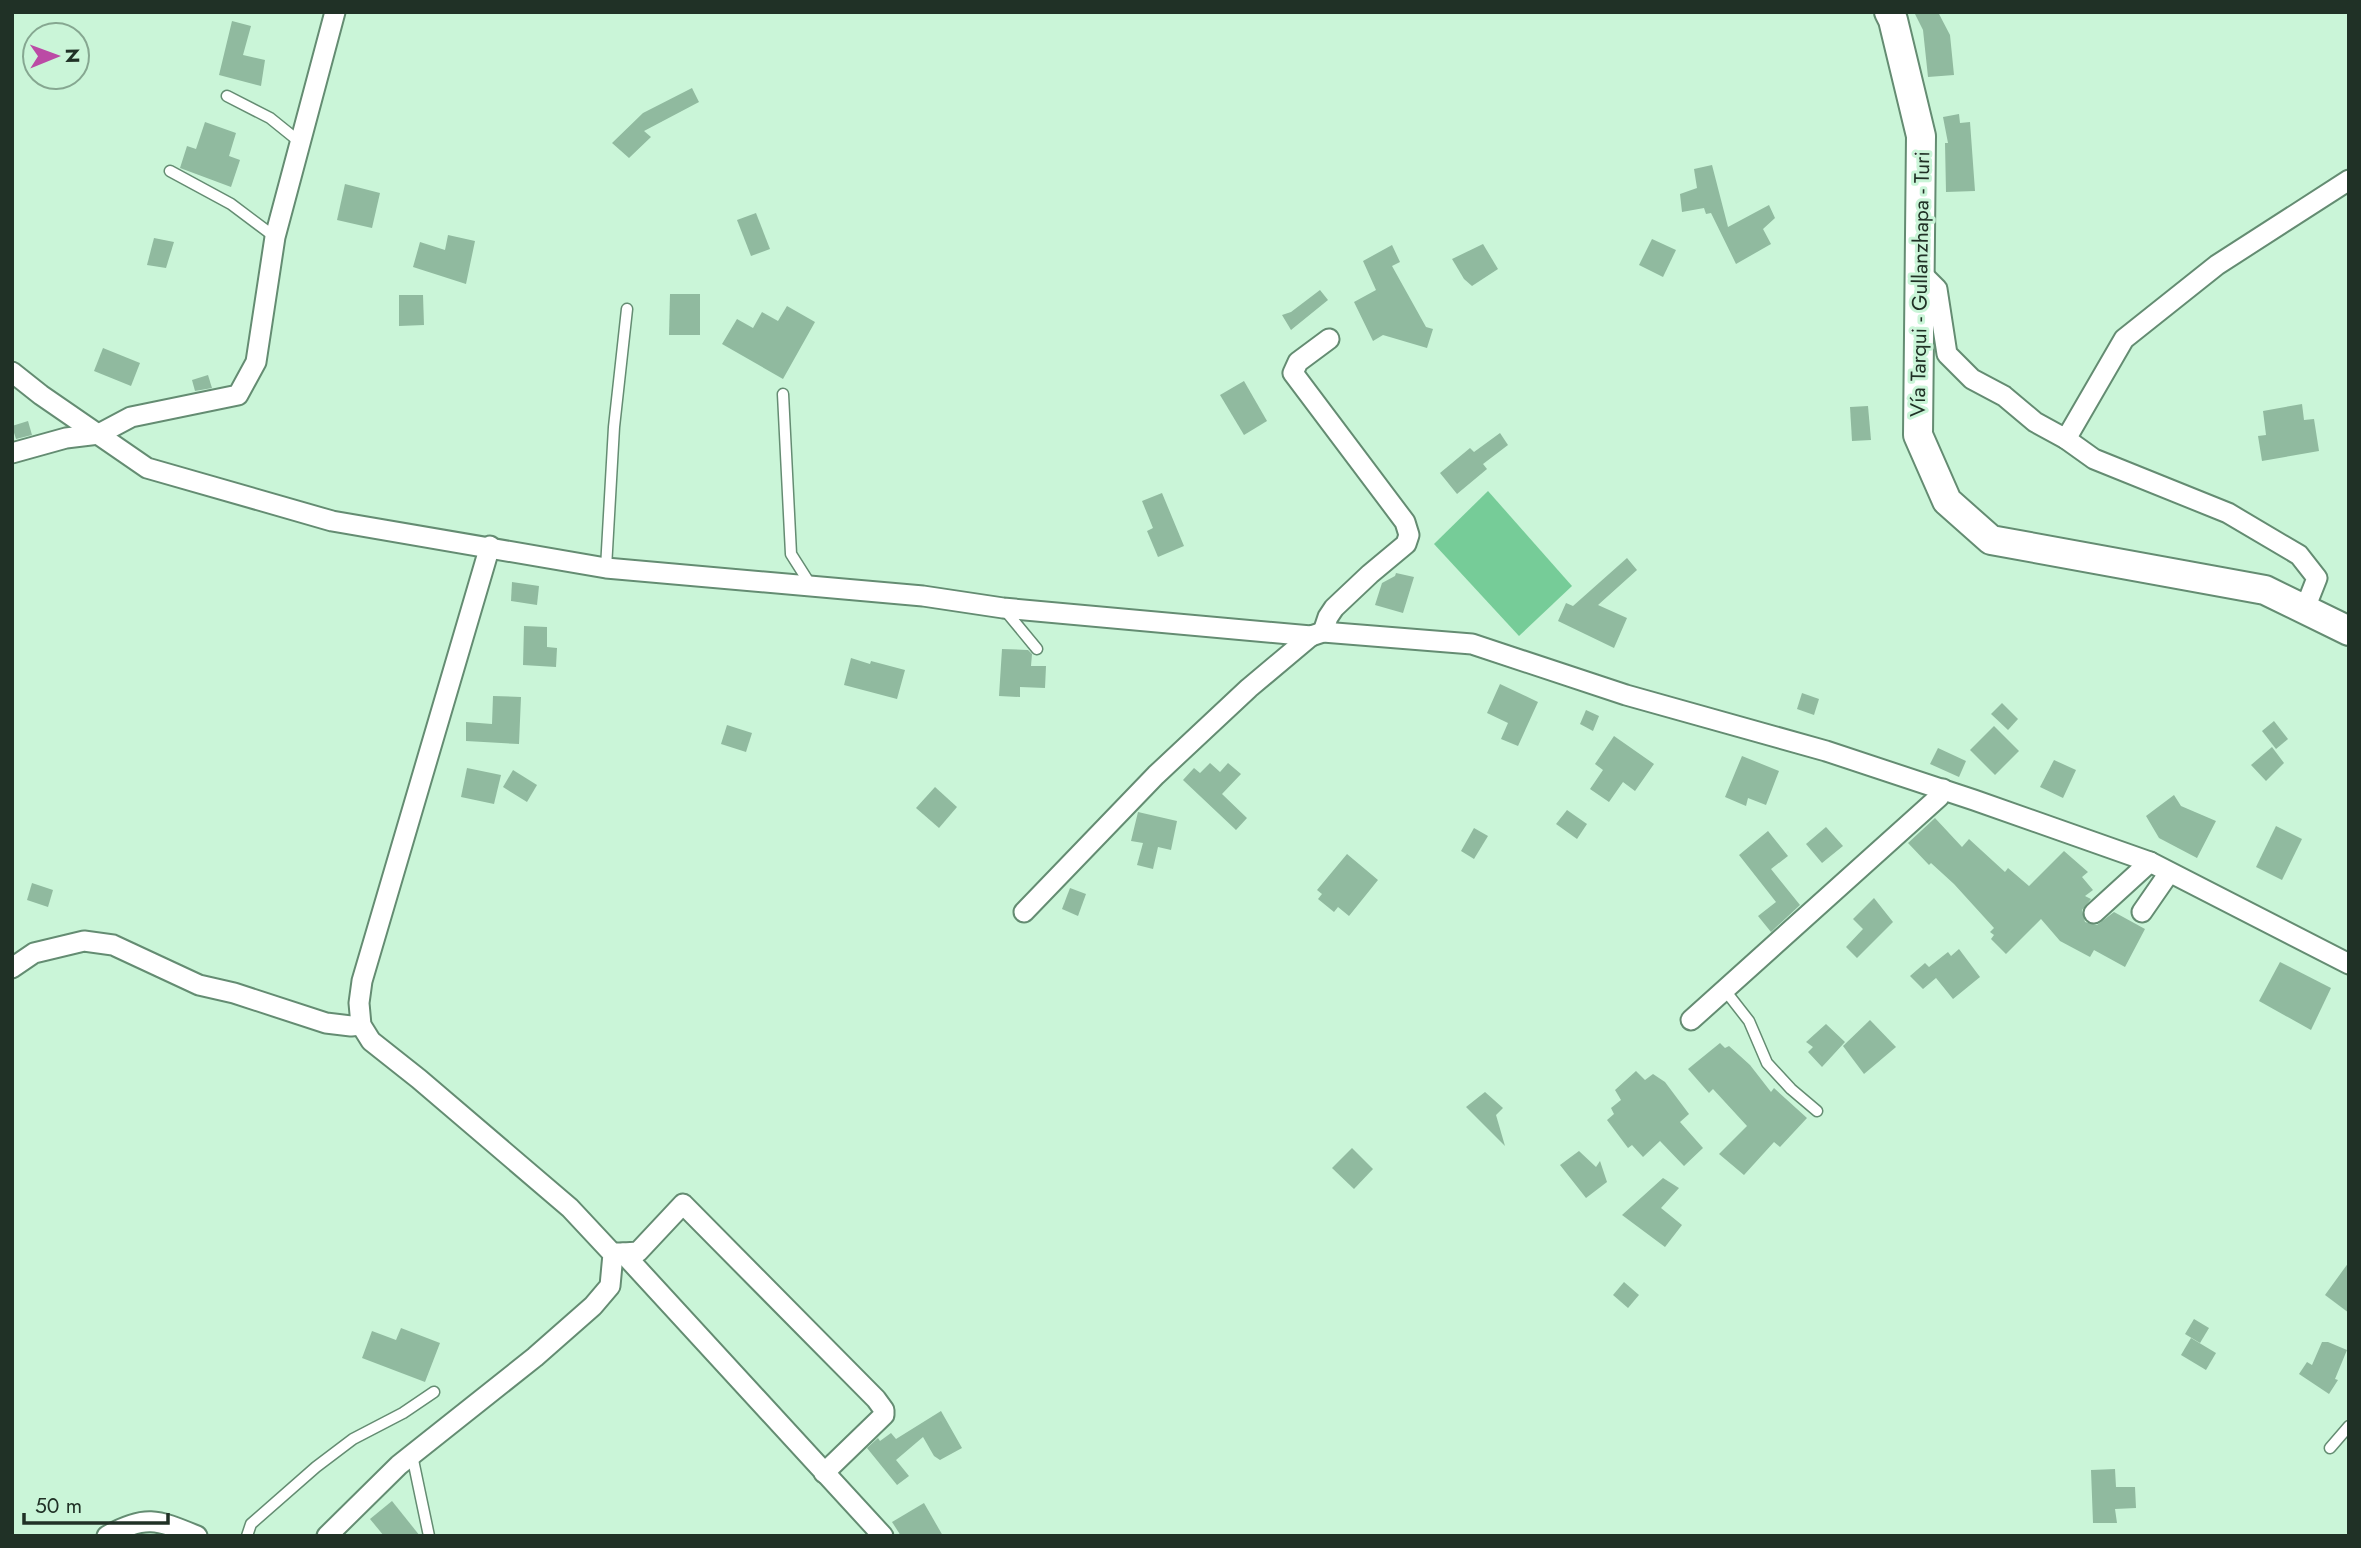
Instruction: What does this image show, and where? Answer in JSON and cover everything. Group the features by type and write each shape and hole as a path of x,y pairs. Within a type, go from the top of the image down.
{"main road":[{"name":"Vía Tarqui - Gullanzhapa - Turi","path":"1889,12 1894,20 1921,136 1918,435 1947,501 1991,540 2265,590 2349,631"}],"street":[{"path":"12,453 66,438 99,434 131,417 238,395 256,362 275,237 335,12"},
{"path":"2066,439 2124,339 2217,265 2349,180"},
{"path":"1920,272 1937,289 1947,354 1972,379 2004,396 2035,422 2066,439 2094,460 2228,513 2299,555 2317,578 2304,611"},
{"path":"1024,912 1156,775 1250,688 1317,634 1334,608 1406,544 1409,535 1405,522 1293,373 1298,362 1329,338"},
{"path":"12,372 147,468 319,517 606,568 923,596 1003,608 1472,644 1626,695 1826,751 1943,789 2150,863 2349,964"},
{"path":"490,546 362,981 359,1003 361,1024 371,1041 570,1208 618,1254 883,1536"},
{"path":"1691,1020 1939,797 1943,789"},
{"path":"2094,913 2150,863"},
{"path":"2142,912 2169,873"},
{"path":"12,968 34,953 84,941 113,946 199,985 234,993 326,1023 351,1026 361,1024"},
{"path":"618,1254 638,1252 684,1204 876,1399 884,1410 884,1415 824,1473"},
{"path":"327,1536 412,1455 535,1357 593,1306 610,1286 618,1254"},
{"path":"107,1536 128,1524 156,1520 197,1536"}],"lane":[{"path":"227,96 270,118 301,143"},
{"path":"170,171 231,204 275,237"},
{"path":"606,568 614,427 627,309"},
{"path":"783,394 791,554 811,585"},
{"path":"1003,608 1037,649"},
{"path":"1724,989 1749,1021 1767,1063 1791,1089 1817,1111"},
{"path":"247,1536 251,1524 316,1467 353,1439 403,1413 435,1392"},
{"path":"2330,1448 2348,1427"},
{"path":"412,1455 429,1536"}],"green space":[{"path":"1488,491 1572,586 1519,636 1434,544"}],"building":[{"path":"1914,12 1938,12 1950,35 1954,75 1928,77 1923,30"},
{"path":"232,21 251,26 243,55 265,60 261,86 219,75"},
{"path":"692,88 699,102 644,131 651,137 629,158 612,143 643,113"},
{"path":"1959,114 1960,123 1970,122 1975,191 1946,192 1945,143 1948,143 1943,117"},
{"path":"205,122 236,133 229,156 240,160 231,187 180,168 187,146 196,149"},
{"path":"1712,165 1728,227 1769,205 1775,218 1763,229 1771,244 1736,264 1711,213 1706,214 1704,208 1682,212 1680,194 1697,188 1694,169"},
{"path":"345,184 380,193 372,228 337,220"},
{"path":"756,213 770,249 751,256 737,220"},
{"path":"448,235 475,241 466,284 413,267 420,242 445,250"},
{"path":"154,238 174,242 166,268 147,265"},
{"path":"1652,239 1676,250 1663,277 1639,265"},
{"path":"1483,244 1498,269 1472,286 1464,279 1452,259"},
{"path":"1392,245 1400,262 1392,266 1426,327 1433,329 1427,348 1383,335 1373,341 1354,302 1376,290 1363,261"},
{"path":"1320,290 1328,300 1291,330 1282,315 1291,312"},
{"path":"670,294 700,294 700,335 669,335"},
{"path":"399,295 423,295 424,325 399,326"},
{"path":"787,306 815,322 783,379 722,344 737,319 753,328 762,312 778,321"},
{"path":"103,348 140,363 131,386 94,371"},
{"path":"208,375 212,388 195,391 192,380"},
{"path":"1244,381 1267,421 1244,435 1220,395"},
{"path":"2302,404 2304,420 2314,419 2319,451 2262,461 2258,436 2266,435 2263,411"},
{"path":"1868,406 1871,440 1852,441 1850,407"},
{"path":"28,421 32,435 16,439 12,426"},
{"path":"1500,433 1508,445 1483,464 1487,469 1457,494 1440,473 1470,448 1474,452"},
{"path":"1162,493 1184,546 1158,557 1147,531 1153,528 1142,501"},
{"path":"1627,558 1637,570 1598,605 1627,618 1614,648 1558,621 1566,603 1573,606"},
{"path":"1396,573 1414,577 1403,613 1375,605 1382,583"},
{"path":"512,582 539,586 537,605 511,601"},
{"path":"524,626 547,627 547,647 557,648 556,667 523,665"},
{"path":"1002,649 1028,650 1032,654 1031,666 1046,666 1045,688 1020,687 1020,697 999,696"},
{"path":"851,658 905,670 897,699 844,685"},
{"path":"1500,684 1538,702 1518,746 1501,739 1508,723 1487,713"},
{"path":"1802,693 1819,699 1814,715 1797,709"},
{"path":"493,696 521,697 519,744 466,741 466,722 492,724"},
{"path":"2002,703 2018,719 2008,730 1991,714"},
{"path":"1586,710 1599,716 1593,731 1580,724"},
{"path":"2274,721 2288,739 2276,749 2262,731"},
{"path":"727,725 752,733 746,752 721,744"},
{"path":"1994,726 2019,751 1995,775 1970,750"},
{"path":"1614,736 1654,764 1635,791 1623,782 1609,802 1590,789 1603,770 1595,764"},
{"path":"2272,747 2284,763 2266,781 2251,765"},
{"path":"1938,748 1966,761 1959,777 1930,764"},
{"path":"1742,756 1779,771 1766,805 1748,798 1746,806 1725,797"},
{"path":"2054,760 2076,770 2063,798 2040,787"},
{"path":"1210,763 1220,772 1228,763 1241,774 1222,794 1247,818 1236,830 1183,780 1194,768 1200,773"},
{"path":"467,768 501,775 494,804 461,797"},
{"path":"513,770 537,785 527,802 503,787"},
{"path":"935,787 957,807 939,828 916,808"},
{"path":"2174,795 2181,806 2216,821 2197,858 2159,838 2146,816"},
{"path":"1567,810 1587,824 1577,839 1556,824"},
{"path":"1138,812 1177,821 1171,850 1158,847 1153,869 1137,865 1143,843 1131,841"},
{"path":"1935,818 1962,847 1969,839 2005,872 2008,868 2029,886 2064,851 2088,872 2082,877 2093,890 2085,896 2091,899 2082,910 2085,922 2097,925 2114,912 2145,929 2125,967 2094,950 2090,957 2060,941 2041,919 2006,954 1991,939 1994,935 1990,932 1994,928 1954,884 1931,863 1929,865 1908,843"},
{"path":"2276,826 2302,839 2282,880 2256,867"},
{"path":"1826,827 1843,846 1822,863 1806,844"},
{"path":"1474,828 1488,836 1474,859 1461,851"},
{"path":"1768,831 1788,856 1771,869 1800,905 1771,932 1758,916 1776,902 1739,855"},
{"path":"1347,854 1378,880 1349,916 1338,907 1334,912 1318,899 1322,894 1317,890"},
{"path":"32,883 53,890 48,907 27,900"},
{"path":"1070,888 1086,894 1078,916 1062,909"},
{"path":"1874,898 1893,922 1857,958 1846,947 1863,929 1853,919"},
{"path":"1959,949 1980,977 1953,999 1936,978 1923,989 1910,976 1925,963 1929,967 1948,952 1951,956"},
{"path":"2280,962 2331,988 2311,1030 2259,1001"},
{"path":"1870,1020 1896,1047 1864,1074 1843,1046"},
{"path":"1826,1024 1845,1042 1822,1067 1808,1052 1813,1047 1806,1042"},
{"path":"1720,1043 1725,1048 1729,1046 1750,1065 1771,1092 1774,1088 1807,1118 1780,1147 1774,1142 1744,1175 1719,1154 1747,1126 1713,1089 1709,1093 1688,1069"},
{"path":"1636,1071 1645,1080 1653,1074 1665,1082 1689,1114 1680,1122 1703,1148 1684,1166 1660,1141 1643,1157 1632,1145 1628,1148 1607,1120 1614,1114 1611,1108 1621,1100 1615,1090"},
{"path":"1485,1092 1503,1108 1496,1115 1505,1146 1466,1107"},
{"path":"1352,1148 1373,1169 1354,1189 1332,1168"},
{"path":"1579,1151 1596,1167 1600,1161 1607,1182 1586,1198 1560,1165"},
{"path":"1663,1178 1679,1188 1661,1208 1682,1225 1665,1247 1622,1215"},
{"path":"2349,1262 2349,1313 2325,1295"},
{"path":"1624,1282 1639,1295 1628,1308 1613,1295"},
{"path":"2194,1319 2209,1328 2200,1343 2185,1334"},
{"path":"401,1328 440,1343 425,1382 362,1358 372,1331 396,1340"},
{"path":"2191,1338 2216,1353 2206,1370 2181,1355"},
{"path":"2322,1342 2347,1350 2335,1379 2338,1380 2329,1394 2299,1374 2307,1362 2312,1365"},
{"path":"941,1411 962,1448 940,1460 934,1456 923,1437 896,1460 909,1476 897,1485 867,1448 878,1438 880,1441 891,1433 896,1439"},
{"path":"2115,1469 2116,1487 2135,1487 2136,1508 2115,1509 2117,1523 2093,1523 2091,1470"},
{"path":"392,1501 420,1536 384,1536 370,1519"},
{"path":"924,1503 943,1536 901,1536 892,1522"}]}
